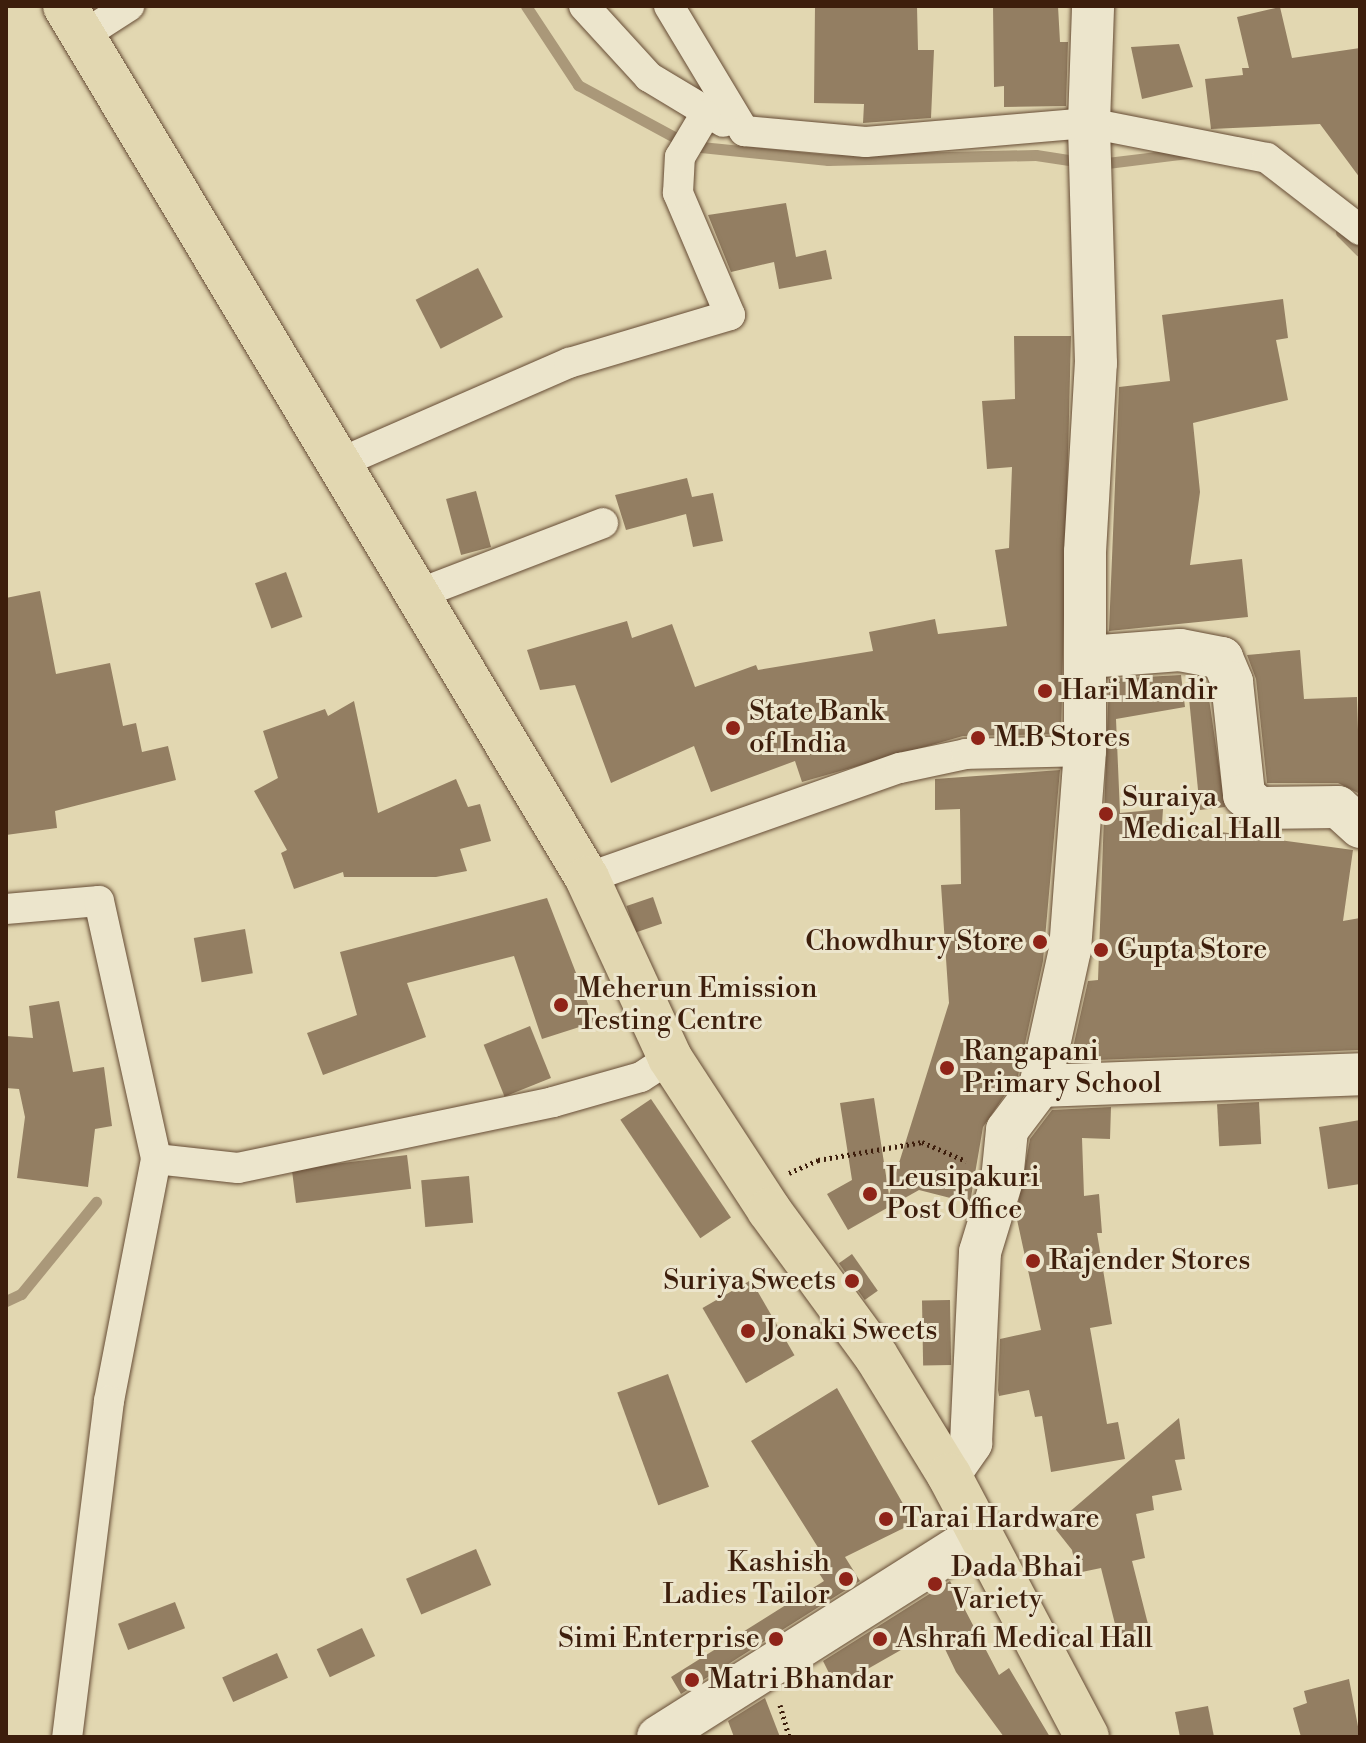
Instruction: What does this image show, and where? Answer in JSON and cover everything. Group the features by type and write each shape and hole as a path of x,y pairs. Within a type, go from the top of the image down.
{"main road":[{"path":"75,20 421,593 587,878 670,1058 757,1192 876,1356 949,1475 1087,1737"}],"street":[{"path":"75,20 129,6"},
{"path":"342,462 569,363 730,315 678,193 691,135 649,77 584,6"},
{"path":"669,6 744,131"},
{"path":"949,1475 971,1443 980,1252 1002,1180 1007,1130 1040,1086 1070,950 1085,751 1088,657 1085,552 1096,363 1093,176 1089,123 1093,6"},
{"path":"691,135 744,131 866,142 1089,123 1267,158 1360,230"},
{"path":"421,593 603,523"},
{"path":"1088,657 1180,650 1222,658 1232,682 1244,795 1259,808 1338,807 1360,827"},
{"path":"587,878 900,768 966,754 1085,751"},
{"path":"6,909 99,901 156,1159 109,1401 67,1737"},
{"path":"156,1159 238,1168 553,1102 641,1077 670,1058"},
{"path":"1040,1086 1360,1074"},
{"path":"658,1737 978,1535"}],"path":[{"path":"757,1192 818,1160 922,1142 1002,1180"}],"building":[{"path":"815,6 917,6 918,50 934,50 931,118 863,123 864,104 814,103"},
{"path":"993,6 1058,6 1060,42 1068,42 1066,106 1004,107 1004,86 994,87"},
{"path":"1280,7 1292,58 1360,48 1360,178 1320,124 1211,129 1205,79 1243,75 1242,68 1249,68 1237,17"},
{"path":"1179,44 1193,87 1142,99 1131,47"},
{"path":"786,203 796,257 826,250 832,279 779,289 774,262 731,272 708,215"},
{"path":"478,268 503,317 441,349 416,300"},
{"path":"1283,299 1288,338 1276,340 1288,400 1193,423 1200,492 1190,565 1242,559 1248,617 1109,631 1119,387 1170,381 1162,315"},
{"path":"1014,336 1071,336 1061,734 963,736 802,782 795,761 711,792 694,746 611,783 575,685 540,690 527,650 627,621 632,638 672,624 695,687 756,665 758,670 873,651 869,632 935,619 938,634 1007,626 995,550 1009,548 1012,467 987,469 982,401 1015,399"},
{"path":"687,478 692,497 713,493 723,541 693,547 686,514 626,530 615,495"},
{"path":"476,491 491,547 461,555 446,499"},
{"path":"286,572 302,617 271,628 255,583"},
{"path":"40,591 56,674 110,663 123,726 136,723 142,752 168,746 176,780 55,811 57,828 6,835 6,598"},
{"path":"1300,650 1304,699 1357,697 1360,794 1338,783 1267,783 1256,679 1247,655"},
{"path":"1181,675 1185,707 1116,719 1120,813 1163,809 1162,824 1353,850 1343,921 1360,918 1360,1050 1070,1061 1088,981 1098,980 1109,679"},
{"path":"1207,685 1225,807 1200,810 1188,688"},
{"path":"354,701 378,813 456,779 468,807 480,804 491,841 460,849 467,871 436,877 344,877 343,872 294,889 281,853 287,850 254,791 278,778 263,731 325,709 328,716"},
{"path":"1060,770 1043,961 1018,1076 983,1127 970,1203 919,1190 848,1230 827,1194 852,1180 840,1103 874,1098 889,1195 949,1003 941,885 961,884 960,809 935,810 935,779"},
{"path":"653,897 662,923 636,933 627,906"},
{"path":"547,898 595,1022 542,1039 514,956 407,983 426,1037 323,1075 307,1033 357,1015 340,952"},
{"path":"245,929 253,973 202,982 194,938"},
{"path":"59,1001 73,1072 104,1067 112,1126 95,1129 88,1187 17,1178 25,1117 19,1089 6,1088 6,1036 33,1038 29,1006"},
{"path":"530,1026 551,1078 505,1097 484,1045"},
{"path":"651,1099 731,1218 700,1238 620,1120"},
{"path":"1259,1102 1261,1144 1219,1146 1217,1104"},
{"path":"1111,1107 1110,1139 1082,1138 1084,1196 1099,1194 1102,1233 1097,1233 1112,1324 1090,1328 1107,1424 1118,1422 1125,1459 1051,1472 1042,1416 1035,1417 1029,1390 999,1396 998,1390 1000,1339 1041,1330 1016,1215 1030,1139 1052,1110"},
{"path":"1360,1120 1360,1184 1328,1189 1319,1127"},
{"path":"407,1155 411,1189 296,1203 292,1169"},
{"path":"469,1176 473,1223 425,1227 421,1180"},
{"path":"852,1254 878,1291 865,1300 839,1263"},
{"name":"Jonaki Sweets","path":"751,1280 795,1355 746,1383 703,1308"},
{"path":"922,1300 950,1300 951,1365 923,1365"},
{"path":"668,1374 709,1487 658,1505 617,1392"},
{"path":"837,1388 914,1523 845,1557 860,1581 681,1694 671,1677 824,1581 808,1556 819,1549 751,1441"},
{"path":"1179,1418 1185,1459 1175,1460 1182,1490 1152,1496 1154,1510 1136,1514 1145,1558 1132,1561 1149,1628 1118,1636 1101,1568 1077,1573 1072,1550 1053,1526"},
{"path":"476,1549 491,1585 421,1615 406,1579"},
{"path":"950,1581 999,1675 1009,1668 1050,1737 1004,1737 956,1672 936,1630 836,1687 823,1661"},
{"path":"175,1602 185,1628 128,1650 118,1624"},
{"path":"362,1628 375,1656 330,1677 317,1649"},
{"path":"277,1653 288,1678 233,1702 222,1677"},
{"path":"1349,1679 1360,1737 1301,1737 1293,1708 1307,1703 1304,1691"},
{"path":"765,1698 780,1737 734,1737 728,1721"},
{"path":"1208,1706 1214,1737 1180,1737 1175,1712"}],"waterway":[{"path":"526,6 578,85 691,146 828,160 1036,155 1082,162"},
{"path":"1099,164 1189,153"},
{"path":"1341,232 1360,251"},
{"path":"6,1301 21,1294 96,1202"}],"place":[{"name":"Hari Mandir","path":"1045,691"},
{"name":"State Bank of India","path":"733,728"},
{"name":"M.B Stores","path":"978,738"},
{"name":"Suraiya Medical Hall","path":"1106,814"},
{"name":"Chowdhury Store","path":"1040,942"},
{"name":"Gupta Store","path":"1101,950"},
{"name":"Meherun Emission Testing Centre","path":"561,1005"},
{"name":"Rangapani Primary School","path":"947,1068"},
{"name":"Leusipakuri Post Office","path":"870,1194"},
{"name":"Rajender Stores","path":"1033,1261"},
{"name":"Suriya Sweets","path":"852,1281"},
{"name":"Jonaki Sweets","path":"748,1331"},
{"name":"Tarai Hardware","path":"886,1519"},
{"name":"Kashish Ladies Tailor","path":"846,1579"},
{"name":"Dada Bhai Variety","path":"935,1584"},
{"name":"Simi Enterprise","path":"776,1639"},
{"name":"Ashrafi Medical Hall","path":"880,1639"},
{"name":"Matri Bhandar","path":"692,1680"}]}
